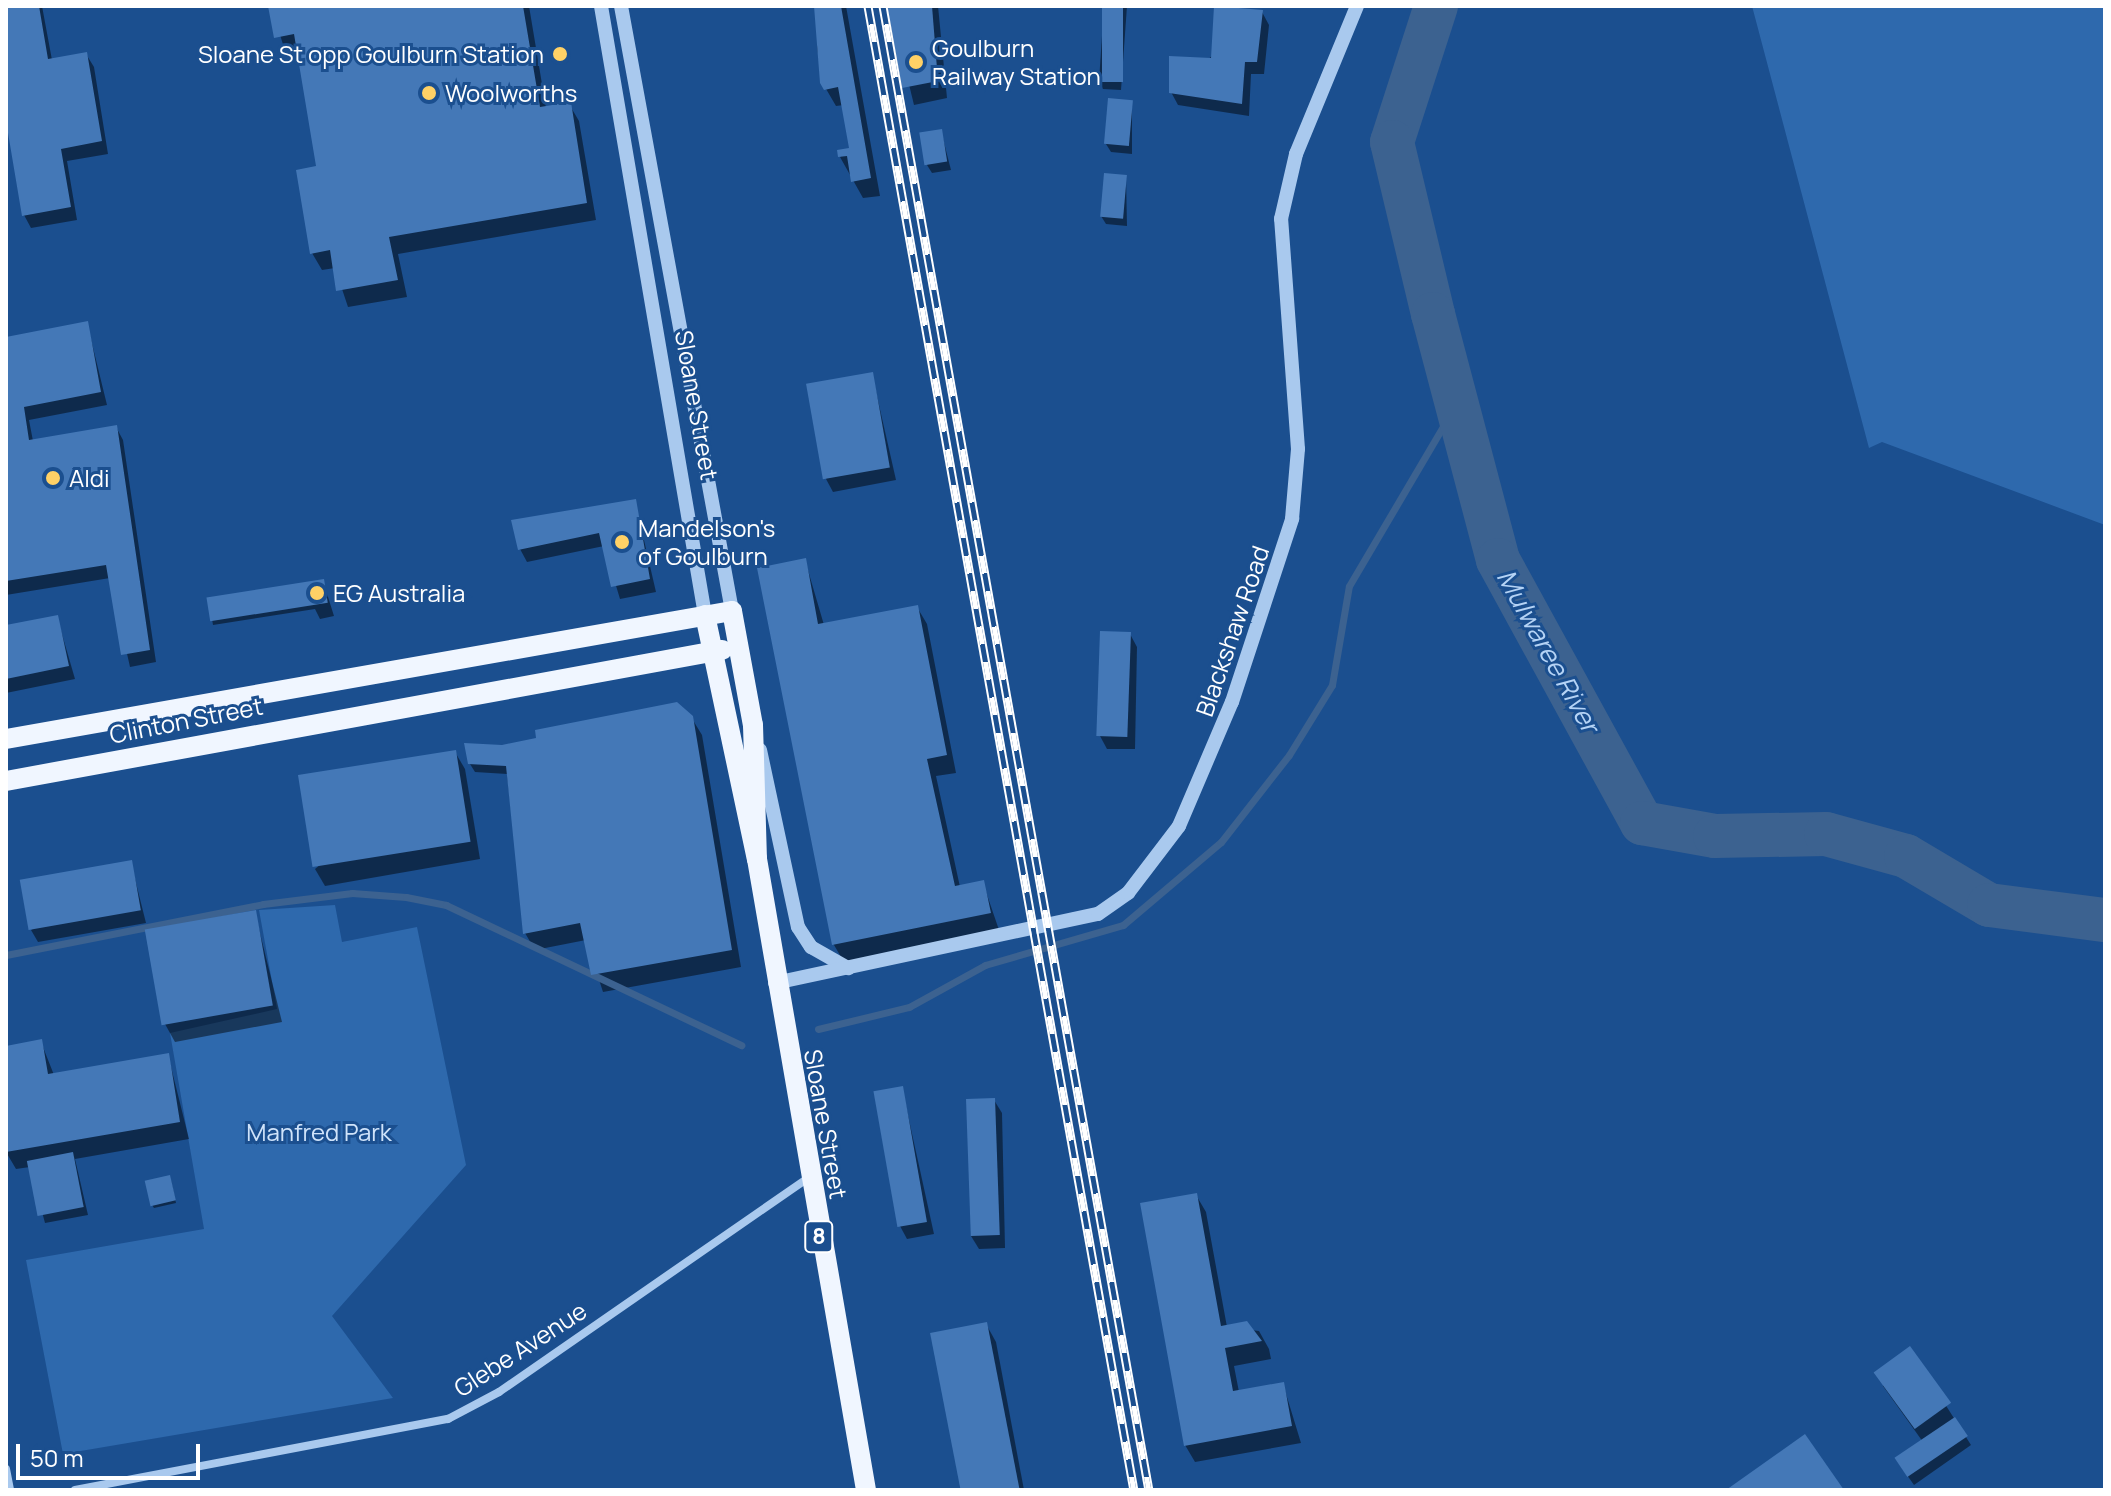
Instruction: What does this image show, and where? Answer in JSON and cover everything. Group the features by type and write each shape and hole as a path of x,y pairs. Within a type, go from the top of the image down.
{"main road":[{"name":"Clinton Street","path":"6,739 732,611"},
{"name":"Sloane Street","path":"732,611 753,725 757,859"},
{"name":"Sloane Street","path":"705,615 710,652 757,859 808,1178 866,1490"},
{"name":"Clinton Street","path":"6,781 376,710 738,648"},
{"path":"369,673 376,710"}],"street":[{"name":"Sloane Street","path":"601,6 705,615"},
{"name":"Sloane Street","path":"621,6 732,611"},
{"name":"Blackshaw Road","path":"775,983 1098,914 1128,893 1179,826 1232,702 1292,519 1298,449 1281,219 1296,154 1357,6"},
{"path":"753,725 798,927 811,947 848,968"},
{"name":"Glebe Avenue","path":"75,1490 448,1419 499,1392 808,1178"},
{"path":"6,1469 10,1490"}],"green space":[{"path":"1752,6 2105,6 2105,525 1882,442 1869,448"},
{"name":"Manfred Park","path":"335,905 342,942 417,927 466,1165 332,1316 393,1398 63,1454 26,1260 204,1229 170,1033 277,1009 259,910"}],"building":[{"path":"6,6 39,6 48,59 87,52 102,141 61,149 71,207 22,216 6,121"},
{"path":"268,6 523,6 540,107 571,102 587,203 389,237 398,280 336,291 330,250 310,254 296,170 316,166 294,34 274,38"},
{"path":"814,6 841,6 871,178 851,182 847,156 838,157 837,150 849,148 838,87 824,90 820,83"},
{"name":"Goulburn Railway Station","path":"887,6 932,6 938,81 902,88"},
{"path":"1102,6 1123,6 1123,82 1102,82"},
{"path":"1214,6 1263,10 1257,62 1245,62 1242,104 1169,93 1169,56 1211,58"},
{"path":"1108,98 1133,100 1129,146 1104,144"},
{"name":"Goulburn Railway Station","path":"942,129 947,162 924,165 919,133"},
{"path":"1104,173 1127,175 1123,219 1100,217"},
{"path":"88,321 101,392 24,407 29,440 117,425 150,650 121,655 106,565 6,581 6,337"},
{"path":"873,372 890,468 823,479 806,384"},
{"name":"Mandelson's of Goulburn","path":"636,499 650,579 611,587 599,533 518,550 511,520"},
{"path":"806,558 818,624 918,605 947,755 927,759 955,886 984,880 991,913 832,945 757,568"},
{"path":"324,579 328,603 210,621 206,598"},
{"path":"58,615 69,666 6,679 6,625"},
{"path":"1100,631 1131,632 1127,737 1096,736"},
{"path":"677,702 693,716 732,950 591,975 580,923 523,934 506,766 468,764 464,743 502,745 536,738 535,730"},
{"path":"456,750 471,842 313,867 298,775"},
{"path":"132,860 141,910 29,930 20,880"},
{"path":"256,910 273,1006 162,1025 145,930"},
{"path":"42,1039 48,1074 169,1053 180,1122 6,1152 6,1046"},
{"path":"903,1086 927,1222 897,1227 873,1091"},
{"path":"995,1098 1000,1235 971,1236 966,1099"},
{"path":"73,1152 84,1207 38,1216 27,1161"},
{"path":"170,1175 176,1200 151,1206 145,1181"},
{"path":"1197,1193 1221,1326 1247,1321 1262,1341 1225,1348 1233,1391 1284,1382 1292,1426 1184,1446 1140,1203"},
{"path":"987,1322 1020,1490 961,1490 930,1333"},
{"path":"1910,1346 1951,1403 1915,1429 1874,1372"},
{"path":"1955,1417 1968,1436 1907,1477 1894,1458"},
{"path":"1805,1434 1844,1490 1726,1490"}],"waterway":[{"name":"Mulwaree River","path":"1436,6 1392,142 1433,314 1498,560 1642,823 1715,836 1826,834 1906,856 1989,905 2105,920"},
{"path":"818,1029 909,1007 985,965 1123,925 1221,842 1289,755 1332,685 1349,586 1457,403"},
{"path":"6,955 263,904 352,893 406,897 446,905 741,1045"}],"railway":[{"path":"868,6 1134,1490"},
{"path":"883,6 1149,1490"}],"place":[{"name":"Sloane St opp Goulburn Station","path":"560,54"},
{"name":"Goulburn Railway Station","path":"916,62"},
{"name":"Woolworths","path":"429,93"},
{"name":"Aldi","path":"53,478"},
{"name":"Mandelson's of Goulburn","path":"622,542"},
{"name":"EG Australia","path":"317,593"}]}
